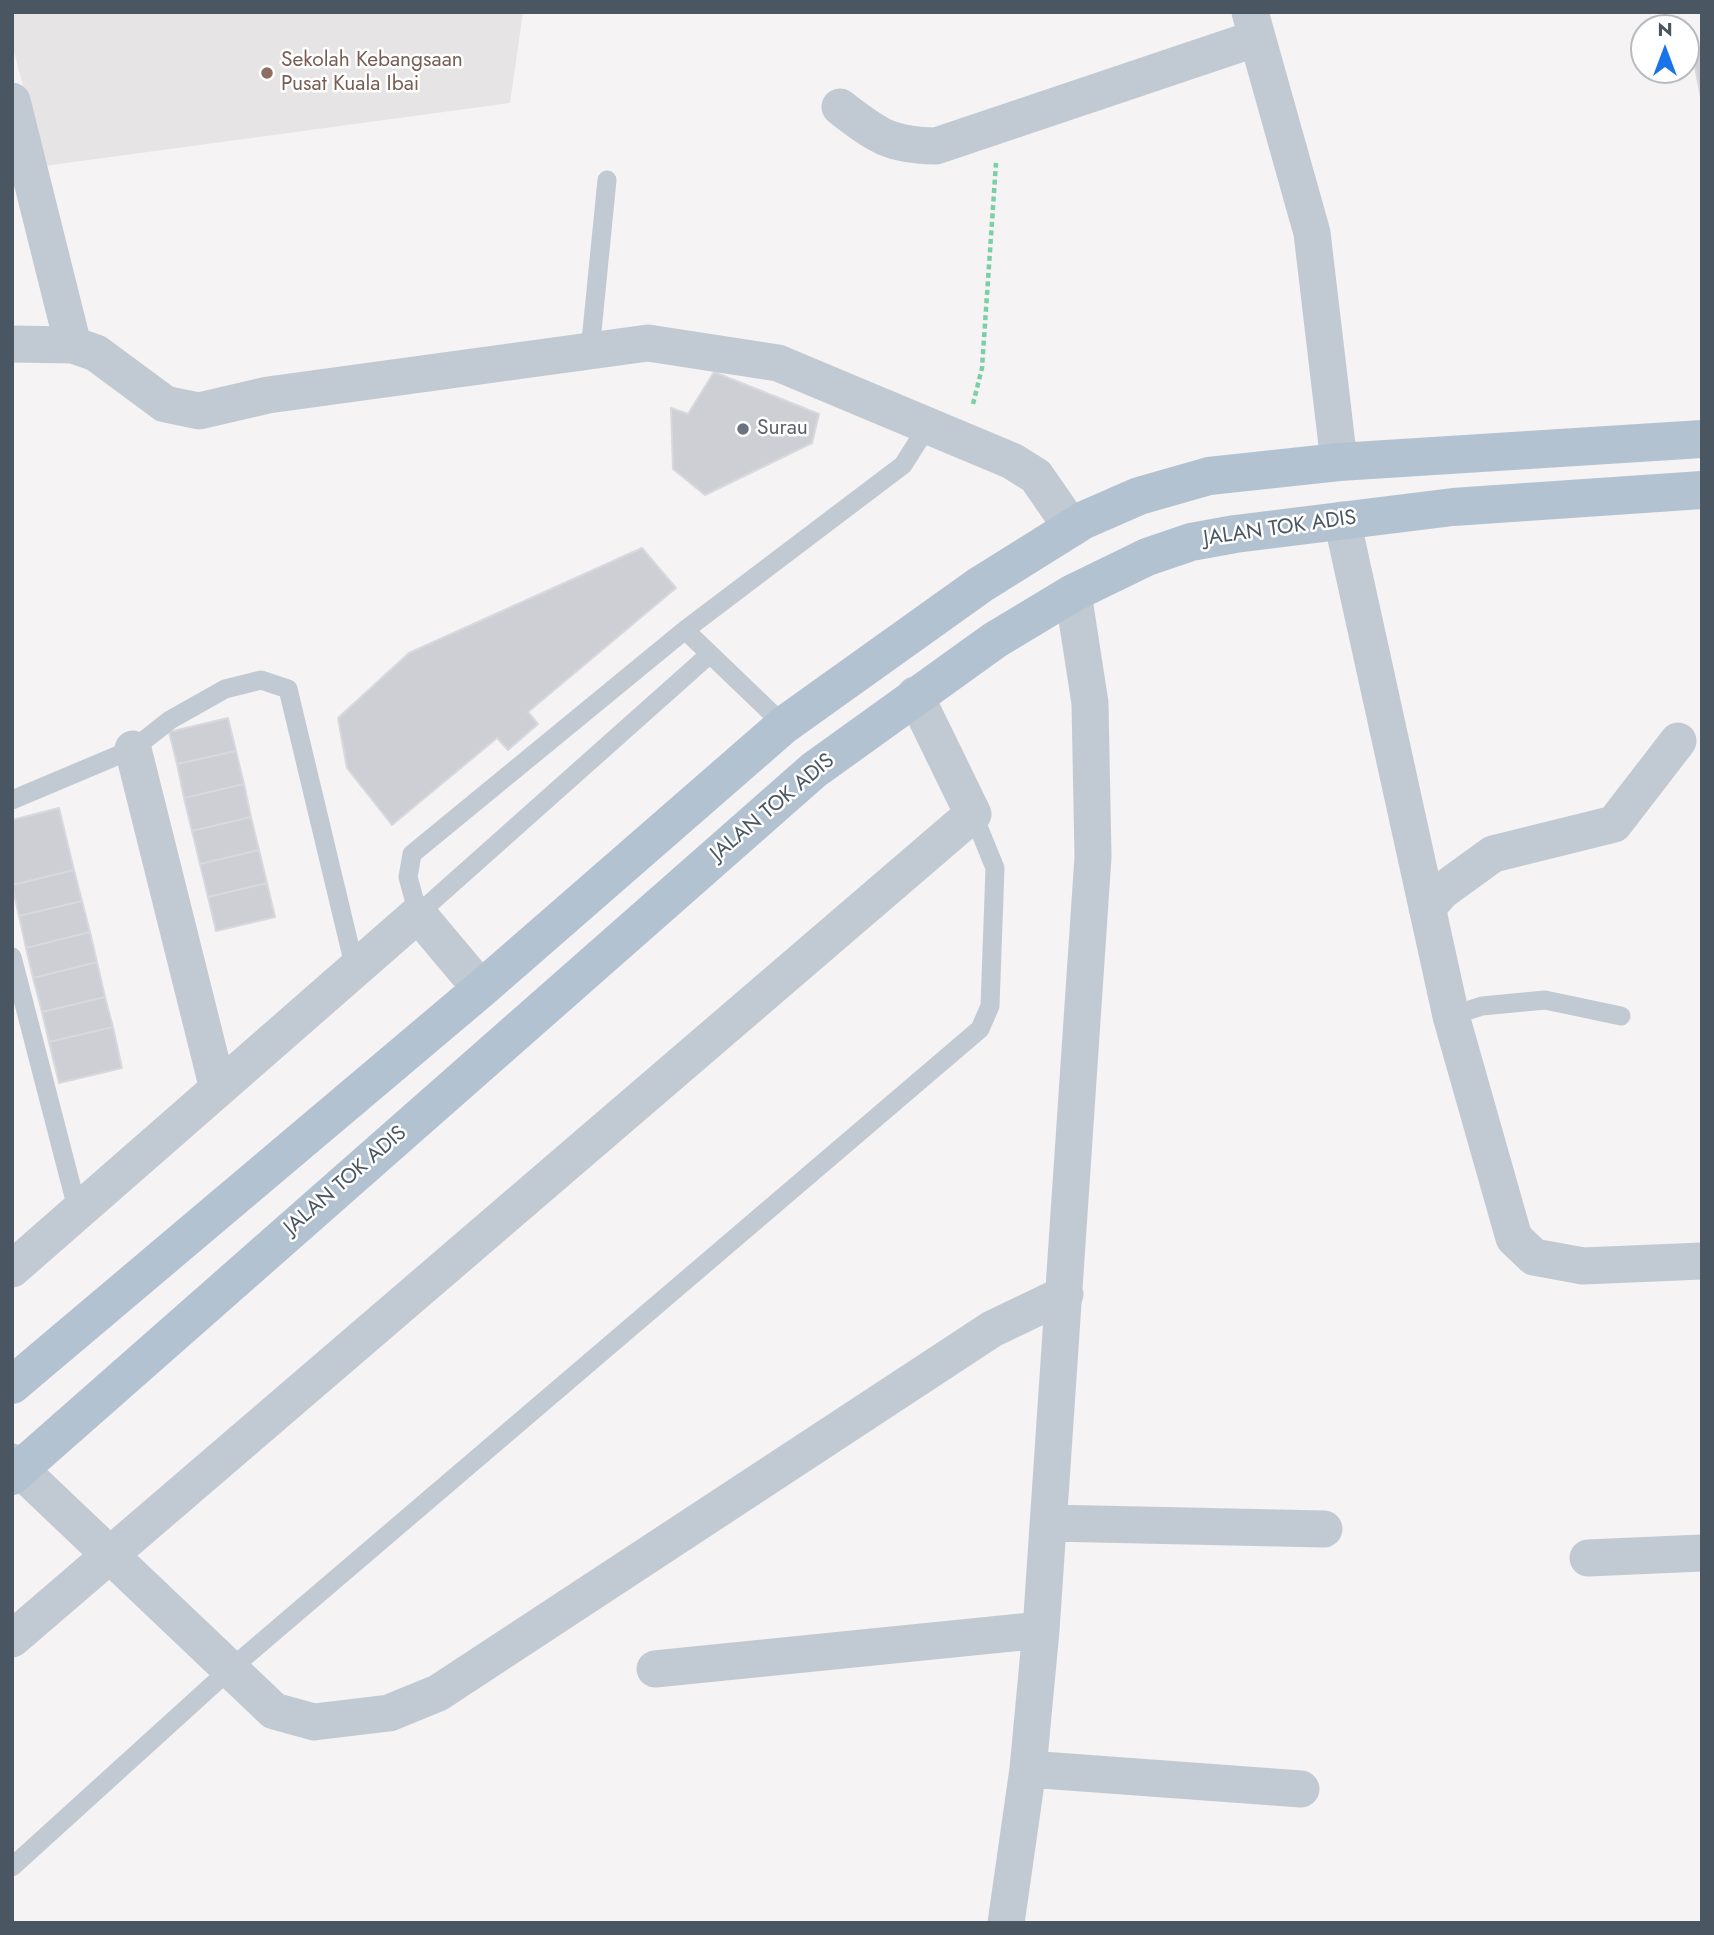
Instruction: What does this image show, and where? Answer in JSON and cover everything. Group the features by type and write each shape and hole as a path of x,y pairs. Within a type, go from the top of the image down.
{"main road":[{"path":"12,1385 481,989 784,725 979,585 1072,528 1139,496 1209,477 1339,462 1702,439"},
{"name":"JALAN TOK ADIS","path":"15,1469 814,770 995,640 1073,593 1147,558 1191,542 1453,507 1702,491"}],"street":[{"path":"840,107 879,136 904,146 936,146 993,127 1254,25 1312,233 1339,462"},
{"path":"12,101 73,345"},
{"path":"12,344 73,345 96,353 165,404 199,411 268,395 648,343 755,358 778,363 1012,461 1036,477 1072,528"},
{"path":"1342,520 1451,1016 1514,1238 1534,1256 1583,1266 1702,1261"},
{"path":"1006,1923 1028,1769 1041,1630 1093,858 1090,703 1073,593"},
{"path":"12,1639 974,814 915,695"},
{"path":"1427,908 1442,891 1493,854 1614,824 1678,741"},
{"path":"133,749 218,1089"},
{"path":"12,1269 418,914 481,989"},
{"path":"15,1469 228,1671 274,1711 314,1722 389,1713 438,1693 992,1329 1065,1294"},
{"path":"1049,1523 1324,1529"},
{"path":"1588,1558 1702,1553"},
{"path":"655,1669 1041,1630"},
{"path":"1028,1769 1301,1789"}],"lane":[{"path":"590,351 607,180"},
{"path":"710,654 418,914 408,877 412,854 685,630 902,465 929,424"},
{"path":"685,630 784,725"},
{"path":"12,800 133,749 170,720 225,689 261,680 288,689 355,969"},
{"path":"12,1867 228,1671 979,1029 990,1006 995,868 974,814"},
{"path":"12,957 78,1212"},
{"path":"1451,1016 1482,1006 1545,1000 1621,1016"}],"path":[{"path":"965,440 982,368 997,154 993,127"}],"shaded area":[{"name":"Sekolah Kebangsaan Pusat Kuala Ibai","path":"12,12 523,12 510,103 44,166 12,44"}],"building":[{"path":"1702,50 1702,103 1698,84"},
{"name":"Surau","path":"714,372 819,414 812,443 705,495 673,469 671,408 688,414"},
{"path":"642,548 676,588 528,712 538,724 508,750 497,738 392,825 347,768 338,718 409,653"},
{"path":"228,718 236,751 177,764 169,732"},
{"path":"236,751 244,784 184,798 177,764"},
{"path":"244,784 251,817 192,831 184,798"},
{"path":"59,808 74,870 12,885 12,820"},
{"path":"251,817 259,850 200,864 192,831"},
{"path":"259,850 267,883 208,897 200,864"},
{"path":"74,870 82,901 19,916 12,885"},
{"path":"267,883 275,917 216,931 208,897"},
{"path":"82,901 90,932 26,948 19,916"},
{"path":"90,932 97,962 33,978 26,948"},
{"path":"97,962 105,997 42,1012 33,978"},
{"path":"105,997 113,1027 49,1042 42,1012"},
{"path":"113,1027 122,1068 59,1083 49,1042"}],"place":[{"name":"Sekolah Kebangsaan Pusat Kuala Ibai","path":"267,73"},
{"name":"Surau","path":"743,429"}]}
